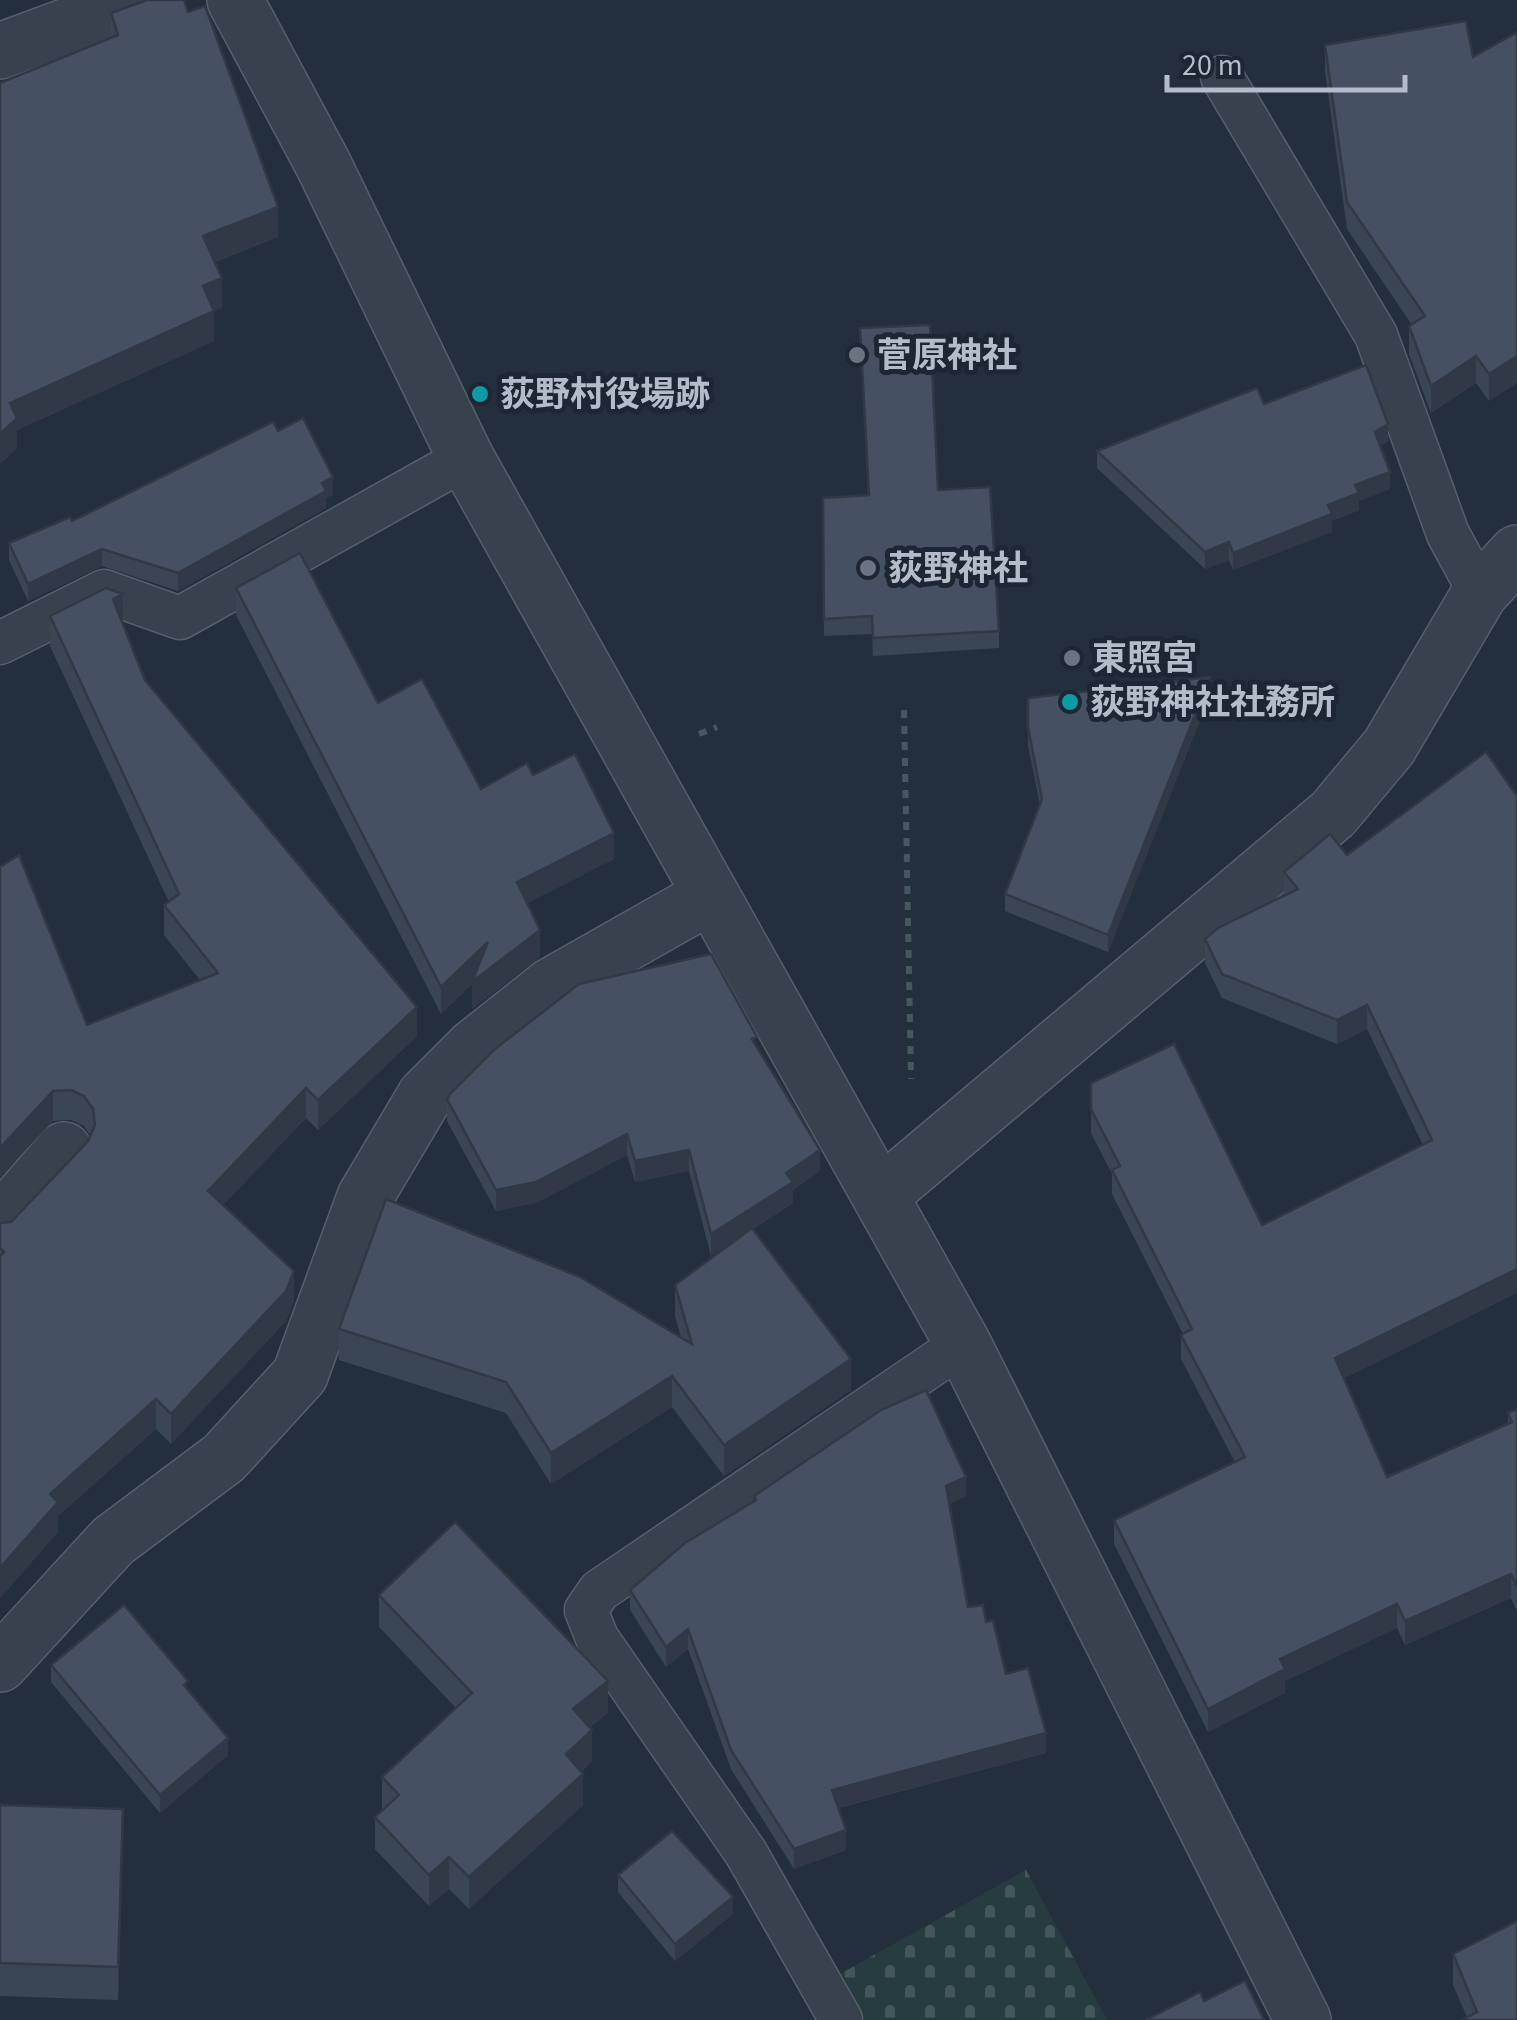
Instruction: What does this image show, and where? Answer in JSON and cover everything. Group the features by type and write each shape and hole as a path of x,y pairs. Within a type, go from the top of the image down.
{"street":[{"path":"0,51 138,0"},
{"path":"235,0 323,164 466,458 708,897 897,1182 962,1344 1304,2020"},
{"path":"897,1182 1333,814 1389,746 1480,593 1517,553"},
{"path":"0,1664 113,1541 224,1458 300,1375 364,1197 425,1096 474,1047 551,986 708,897"},
{"path":"0,1224 64,1150"}],"lane":[{"path":"1222,77 1376,334 1448,534 1480,593"},
{"path":"0,643 104,591 180,618 466,458"},
{"path":"841,2020 746,1853 597,1638 586,1610 599,1591 962,1344"}],"path":[{"path":"897,1182 904,710"}],"green space":[{"path":"1026,1870 1107,2020 853,2020 831,1979"}],"building":[{"path":"147,0 184,0 188,12 205,6 278,207 203,236 222,278 203,286 214,311 10,403 17,418 0,434 0,83 118,35 111,13"},
{"path":"1466,21 1473,57 1517,32 1517,356 1489,374 1476,356 1431,386 1409,326 1425,316 1347,202 1325,45"},
{"path":"930,325 938,490 990,487 999,631 873,638 872,616 824,619 823,498 869,495 860,328"},
{"path":"1366,365 1388,424 1375,432 1390,472 1355,485 1359,493 1328,505 1332,514 1233,553 1229,542 1205,552 1097,451 1257,388 1264,404"},
{"path":"303,418 333,477 322,483 326,491 178,573 102,549 28,584 9,543 70,517 72,521 273,422 278,431"},
{"path":"300,553 378,703 422,679 481,789 527,763 533,775 575,754 614,833 517,882 540,930 472,982 488,942 441,987 236,588"},
{"path":"106,588 123,594 113,599 145,680 417,1007 318,1100 306,1088 208,1191 294,1271 286,1291 171,1414 156,1399 50,1494 58,1502 0,1568 0,1256 4,1252 0,1248 0,1223 11,1222 88,1141 95,1125 93,1109 84,1096 71,1090 53,1091 0,1148 0,867 19,855 87,1025 218,973 164,905 179,894 50,616"},
{"path":"1210,677 1108,935 1005,894 1042,799 1028,727 1028,698"},
{"path":"1486,752 1517,796 1517,1269 1335,1358 1387,1477 1512,1422 1508,1413 1517,1409 1517,1587 1511,1574 1405,1621 1397,1604 1280,1659 1285,1669 1208,1709 1114,1520 1245,1457 1181,1335 1192,1329 1112,1170 1120,1166 1091,1109 1091,1083 1174,1044 1262,1225 1432,1140 1367,1005 1337,1020 1222,974 1205,939 1218,928 1298,889 1284,872 1330,834 1347,855"},
{"path":"711,954 757,1037 752,1039 820,1150 786,1173 793,1182 711,1234 689,1150 635,1161 627,1134 536,1182 496,1190 447,1099 450,1094 495,1049 579,984"},
{"path":"386,1199 580,1277 692,1344 675,1285 752,1228 851,1359 724,1445 672,1376 551,1453 506,1382 339,1329"},
{"path":"926,1390 966,1477 946,1486 968,1607 983,1605 986,1622 993,1620 1006,1674 1028,1668 1046,1733 832,1790 846,1830 794,1849 731,1750 688,1629 666,1647 630,1590 685,1543 756,1500 754,1496 881,1410"},
{"path":"455,1522 608,1681 573,1709 592,1730 566,1754 583,1774 469,1877 449,1857 429,1875 375,1817 399,1795 382,1777 472,1693 379,1595"},
{"path":"124,1605 188,1681 184,1685 228,1738 160,1795 51,1665"},
{"path":"0,1805 123,1809 118,1967 0,1963"},
{"path":"672,1831 733,1897 675,1944 618,1875"},
{"path":"1517,1921 1517,2020 1462,2020 1477,2012 1453,1954"},
{"path":"1245,1981 1264,2020 1146,2020 1200,1992 1204,2001"}],"place":[{"name":"菅原神社","path":"857,355"},
{"name":"荻野村役場跡","path":"480,394"},
{"name":"荻野神社","path":"868,568"},
{"name":"東照宮","path":"1072,658"},
{"name":"荻野神社社務所","path":"1070,702"}]}
